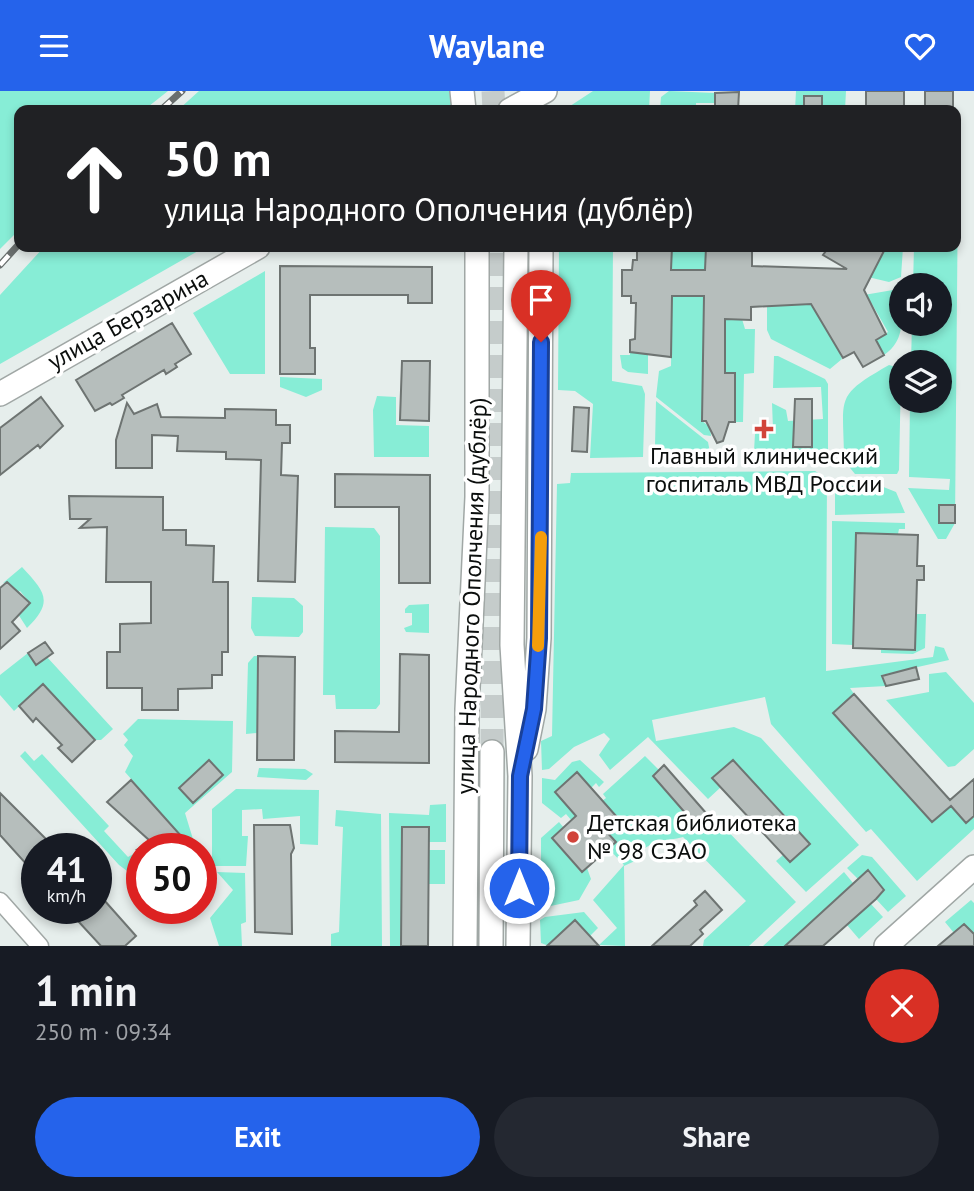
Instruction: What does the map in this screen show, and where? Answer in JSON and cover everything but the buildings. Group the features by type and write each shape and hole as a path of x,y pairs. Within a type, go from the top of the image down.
{"street":[{"path":"519,105 544,91"},
{"name":"улица Берзарина","path":"0,394 249,252"},
{"name":"улица Народного Ополчения (дублёр)","path":"465,946 467,709 477,497 477,252"},
{"path":"516,252 512,645 520,776 519,946"},
{"path":"520,776 534,709 539,638 541,252"},
{"path":"491,946 492,752"},
{"path":"886,946 974,867"},
{"path":"0,901 40,946"}],"green space":[{"path":"0,91 168,91 150,105 14,105 14,235 0,249"},
{"path":"199,91 453,91 454,105 184,105"},
{"path":"593,91 650,91 649,105 572,105"},
{"path":"669,91 715,93 715,103 660,105 661,97"},
{"path":"796,91 846,91 845,105 795,105"},
{"path":"39,252 196,252 0,364 0,295"},
{"path":"559,252 613,252 612,381 642,386 645,394 643,457 590,458 593,404 575,391 558,390"},
{"path":"672,252 706,252 705,259 708,260 705,270 671,270"},
{"path":"884,252 903,252 901,273 889,273 889,282 868,277"},
{"path":"914,252 957,252 955,523 946,539 938,539 908,488 949,490 950,479 909,477 910,413 952,413 952,350 911,350 912,336 952,336 952,273 913,273"},
{"path":"265,271 265,374 230,374 193,313"},
{"path":"889,291 889,336 899,336 884,355 874,341 888,332 868,297 858,296"},
{"path":"672,296 704,296 702,421 710,427 711,436 704,435 656,397 659,371 671,366"},
{"path":"767,301 811,304 812,307 822,305 842,359 830,369 771,339 767,330"},
{"path":"726,314 742,319 745,329 755,329 754,373 744,374 743,422 735,422 725,373"},
{"path":"630,352 648,352 648,374 628,372 622,368 620,355 630,355"},
{"path":"774,356 825,379 828,384 828,457 767,459 761,458 754,451 755,434 763,429 773,429 772,403 786,410 788,421 823,419 821,387 773,388"},
{"path":"889,365 889,413 900,413 897,474 855,474 846,463 843,420 846,400 859,384"},
{"path":"280,377 322,379 322,390 306,397 280,387"},
{"path":"377,396 396,397 396,425 429,426 429,457 374,457 373,410"},
{"path":"656,401 708,442 711,458 661,458 655,446"},
{"path":"815,471 827,478 826,671 933,657 935,646 944,648 949,660 882,675 886,686 850,688 854,694 833,713 932,822 951,806 966,823 974,816 974,829 917,881 871,829 866,832 771,724 765,697 652,720 656,741 734,727 761,738 859,845 806,892 776,861 783,855 790,862 810,844 733,761 712,777 721,787 708,799 648,737 610,770 599,755 610,739 604,733 574,747 549,769 542,770 541,741 552,736 557,484 570,483 571,473"},
{"path":"835,486 881,486 896,492 905,513 835,515"},
{"path":"832,521 905,523 905,529 899,529 898,534 856,534 853,645 832,644"},
{"path":"325,527 374,528 380,536 380,704 376,709 336,709 335,695 323,695"},
{"path":"22,567 41,590 44,603 36,619 27,628 18,614 30,603 20,591 17,593 7,582 3,583"},
{"path":"252,597 294,598 303,606 303,632 299,637 255,636 251,628"},
{"path":"429,604 429,633 406,632 404,628 412,625 412,613 405,613 405,609 409,605"},
{"path":"916,614 926,614 925,648 913,654 881,653 881,649 915,650"},
{"path":"28,653 47,657 113,729 101,740 96,740 43,684 14,711 0,695 0,675"},
{"path":"254,656 258,656 257,733 246,734 248,663"},
{"path":"946,672 974,703 974,749 955,766 948,767 886,700 929,692 929,674"},
{"path":"138,719 233,721 232,772 185,813 191,833 178,833 125,772 133,756 124,745 128,740 123,734"},
{"path":"25,751 34,761 42,754 109,826 104,831 106,833 90,833 20,756"},
{"path":"645,756 659,770 653,776 702,833 716,819 796,902 749,946 703,946 704,940 746,901 683,837 649,846 643,849 637,860 624,866 625,946 599,945 617,928 593,900 624,865 608,848 615,842 603,828 616,816 602,801 606,798 603,794"},
{"path":"580,760 604,782 599,787 596,783 591,788 576,773 555,792 576,816 572,821 566,814 561,818 542,803 542,778 555,780 572,762"},
{"path":"259,768 305,769 313,774 306,780 257,777"},
{"path":"236,789 319,790 318,845 300,844 300,816 263,819 262,809 242,810 242,836 248,836 246,866 217,866 217,833 212,833 212,809"},
{"path":"446,804 446,842 429,842 429,827 401,946 390,946 389,813 429,815 430,805"},
{"path":"336,810 381,814 382,946 331,946 331,934 339,932 343,827 335,826"},
{"path":"559,822 564,828 552,839 581,872 587,868 591,879 579,900 541,908 541,838"},
{"path":"112,840 126,855 126,870 112,857"},
{"path":"429,850 445,850 445,884 429,884"},
{"path":"862,855 872,857 906,896 888,912 876,899 884,890 868,871 858,879 847,868"},
{"path":"217,872 245,873 246,922 241,924 242,946 219,946 212,924 217,924 217,909 233,890"},
{"path":"844,872 853,883 785,946 763,946"},
{"path":"971,900 974,903 974,934 964,924 954,933 945,922"},
{"path":"870,903 883,917 859,939 847,925"},
{"path":"584,912 598,928 590,936 575,920 549,946 541,943 540,920"}],"tunnel":[{"path":"493,91 494,105"},
{"path":"492,752 494,252"}],"railway":[{"path":"167,105 182,91"},
{"path":"0,265 14,250"}],"slow traffic":[{"path":"538,646 541,537"}],"place":[{"name":"Главный клинический госпиталь МВД России","path":"764,429"},
{"name":"Детская библиотека № 98 СЗАО","path":"573,837"}],"route":[{"path":"519,888 520,776 534,709 539,638 541,342"}]}
